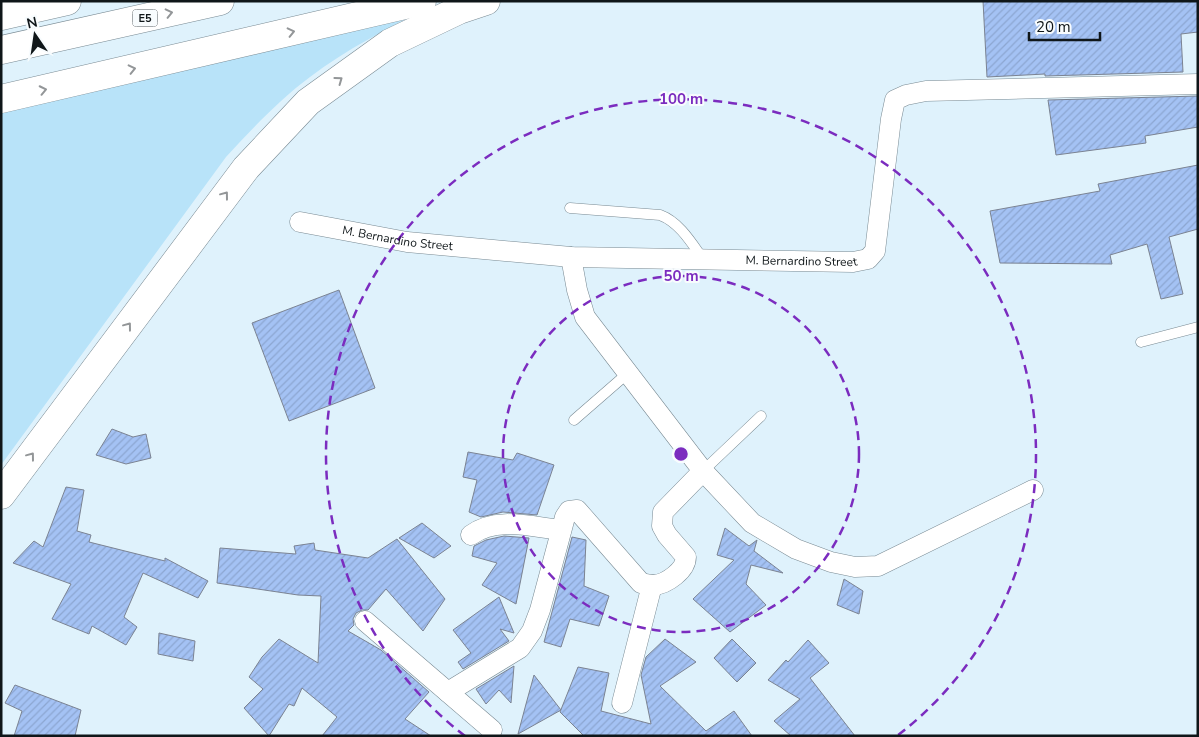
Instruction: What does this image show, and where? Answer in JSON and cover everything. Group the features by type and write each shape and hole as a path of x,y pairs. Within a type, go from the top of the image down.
{"highway":[{"path":"1,16 67,1"},
{"name":"E5","path":"1,50 220,1"},
{"path":"1,99 422,1"},
{"path":"1,495 246,168 308,102 390,43 459,10 486,1"}],"street":[{"name":"M. Bernardino Street","path":"300,222 407,242 571,257 853,262 868,259 875,250 895,100 906,95 926,91 1198,84"},
{"path":"571,257 577,290 585,318 703,471 752,523 796,549 830,562 855,567 878,566 1033,490"},
{"path":"448,692 520,648 532,631 540,610 565,516 570,511 578,510 641,583 652,585 667,580 686,564 686,557 667,535 662,526 663,512 703,471"},
{"path":"471,536 479,529 502,525 561,530"},
{"path":"622,703 652,585"},
{"path":"365,622 492,730"}],"lane":[{"path":"570,208 660,215 669,219 691,242 703,260"},
{"path":"1141,342 1198,327"},
{"path":"574,420 628,373"},
{"path":"703,471 761,416"}],"shaded area":[{"path":"430,7 368,39 324,67 287,95 236,146 226,157 1,465 1,109"}],"building":[{"path":"983,1 1198,1 1198,32 1181,34 1183,72 1045,76 1045,74 987,77"},
{"path":"1198,96 1198,127 1145,136 1146,143 1056,155 1048,100"},
{"path":"1198,165 1198,229 1169,237 1183,294 1161,299 1147,244 1110,255 1112,264 1000,263 990,211 1100,191 1098,184"},
{"path":"339,290 375,388 289,421 252,323"},
{"path":"112,429 133,437 146,434 151,458 126,464 96,455"},
{"path":"468,452 513,460 517,453 554,465 537,515 503,512 481,517 469,512 477,480 463,477"},
{"path":"66,487 84,490 77,531 91,535 89,542 165,561 165,558 208,581 198,598 143,573 124,617 137,627 126,645 92,626 89,634 52,619 71,584 13,563 34,541 43,547"},
{"path":"422,523 451,546 434,558 399,538"},
{"path":"725,528 749,546 757,540 754,551 783,573 751,565 746,584 766,605 730,632 693,599 734,560 717,555"},
{"path":"504,536 529,538 516,604 482,585 497,563 472,556 474,546 486,540"},
{"path":"572,537 586,540 584,586 609,596 599,626 570,619 561,647 544,642"},
{"path":"397,539 445,599 423,631 386,589 368,610 356,613 353,619 354,625 348,631 381,650 429,692 405,719 431,736 322,736 337,717 302,688 294,706 289,704 269,736 244,708 263,689 249,677 262,657 279,639 318,663 321,596 298,595 217,583 220,548 296,554 294,546 314,543 315,550 368,558"},
{"path":"844,579 863,591 859,614 837,605"},
{"path":"499,597 514,633 500,629 509,641 463,669 458,662 471,653 453,630"},
{"path":"159,633 195,641 193,661 158,654"},
{"path":"665,639 696,662 660,686 706,731 734,711 752,736 584,736 560,712 578,667 609,673 601,711 651,724 641,675 646,657"},
{"path":"732,639 756,663 737,682 714,658"},
{"path":"808,640 829,663 810,678 855,736 791,736 774,721 800,699 768,680"},
{"path":"514,666 511,703 499,690 486,704 476,689"},
{"path":"534,675 561,710 518,734 526,704"},
{"path":"15,685 81,710 75,736 14,736 22,711 5,703"}]}
